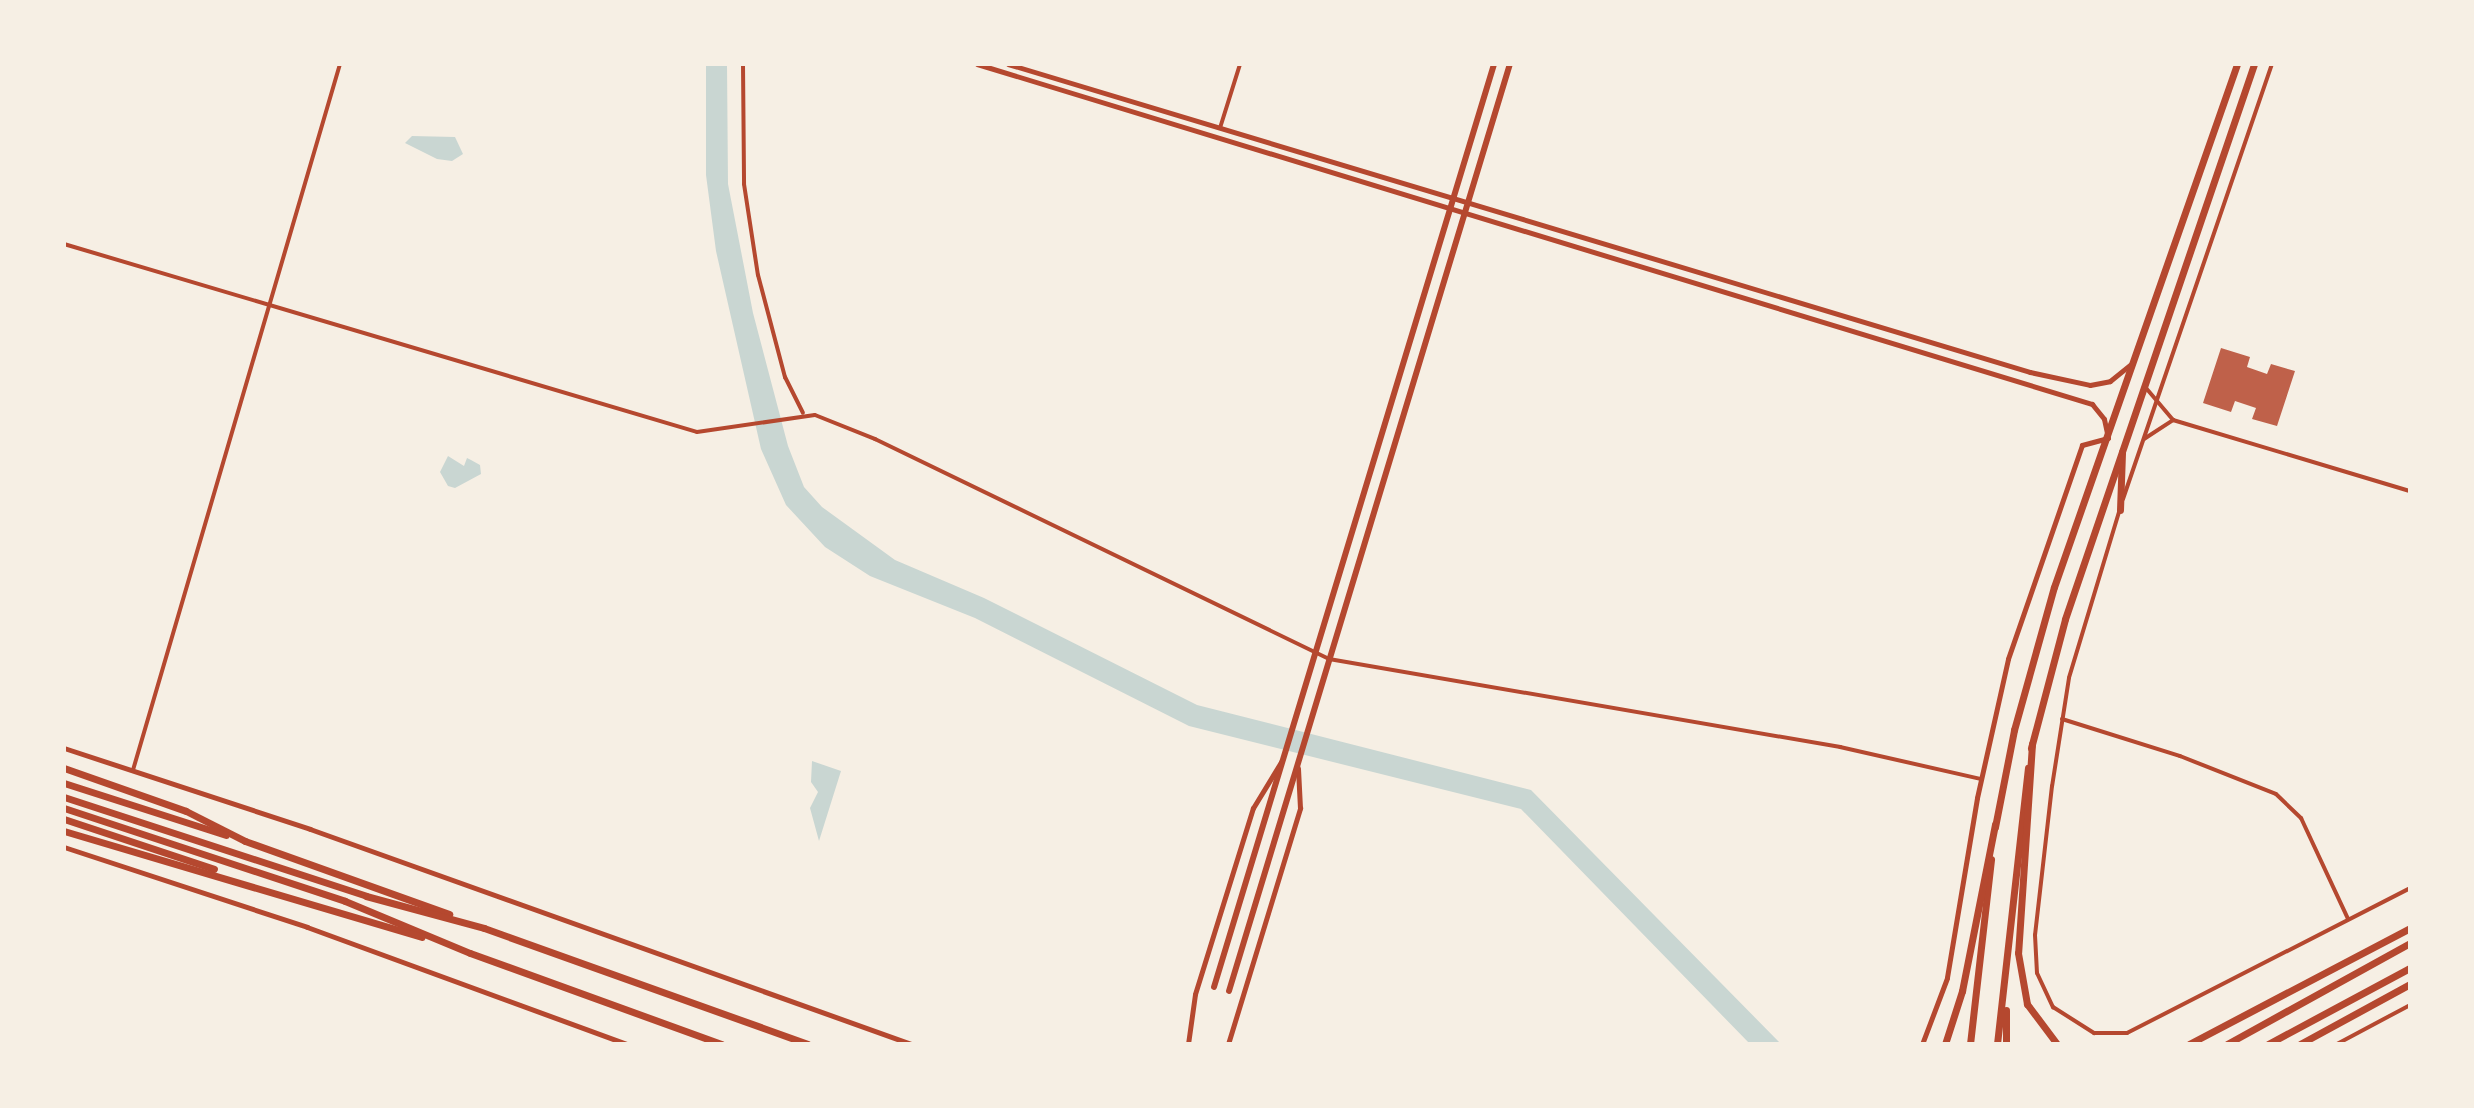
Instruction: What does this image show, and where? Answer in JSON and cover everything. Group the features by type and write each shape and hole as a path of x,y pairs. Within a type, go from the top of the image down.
{"main road":[{"path":"1214,987 1494,64"},
{"path":"1229,991 1510,64"},
{"path":"1945,1044 1962,991 2032,660 2237,64"},
{"path":"1997,1044 2015,847 2032,744 2065,619 2254,64"},
{"path":"2120,510 2123,443"},
{"path":"2032,744 2018,953 2027,1004 2057,1044"},
{"path":"64,768 186,811 245,841"},
{"path":"64,783 245,841 808,1044"},
{"path":"64,797 484,928"},
{"path":"64,808 345,901 470,953"},
{"path":"64,819 244,881 470,953 722,1044"},
{"path":"1970,1044 1995,824"},
{"path":"64,831 244,881"},
{"path":"2189,1044 2410,928"},
{"path":"2227,1044 2410,943"},
{"path":"2006,964 2006,1044"},
{"path":"2268,1044 2410,968"},
{"path":"2300,1044 2410,984"},
{"path":"680,1028 710,1044"}],"street":[{"path":"133,770 273,302 340,64"},
{"path":"743,64 744,184 758,275 785,377 803,413"},
{"path":"977,64 2082,398 2104,419 2108,438 2082,445 2045,542 2008,659 1981,779 1947,978 1922,1044"},
{"path":"1008,64 2081,385 2110,381 2134,362"},
{"path":"1220,128 1240,64"},
{"path":"2272,64 2154,404 2077,649 2062,719 2035,935 2041,983 2065,1018 2094,1033 2127,1033 2410,888"},
{"path":"64,244 273,302 686,429 747,426 803,413 867,435 1329,659 1840,747 1981,779"},
{"path":"2144,382 2154,404 2173,420 2410,491"},
{"path":"2143,440 2173,420"},
{"path":"2062,719 2180,756 2276,794 2301,818 2348,919"},
{"path":"64,748 911,1044"},
{"path":"1188,1044 1195,994 1253,808 1284,756"},
{"path":"1228,1044 1300,808 1298,762"},
{"path":"64,847 307,927 626,1044"},
{"path":"2337,1044 2410,1005"}],"shaded area":[{"path":"706,64 727,64 728,184 753,313 788,446 804,487 822,507 895,560 984,598 1197,705 1531,790 1781,1044 1750,1044 1521,809 1189,726 975,618 870,576 825,547 786,505 761,449 716,251 706,175"},
{"path":"412,136 455,137 463,154 452,161 437,159 405,143"},
{"path":"448,456 464,466 467,458 471,460 480,465 481,474 455,488 448,486 440,472"},
{"path":"812,761 841,771 819,841 810,808 818,792 811,782"}],"building":[{"path":"2221,348 2250,357 2247,367 2267,374 2271,364 2295,371 2277,426 2252,419 2256,408 2235,401 2231,412 2203,403"}]}
